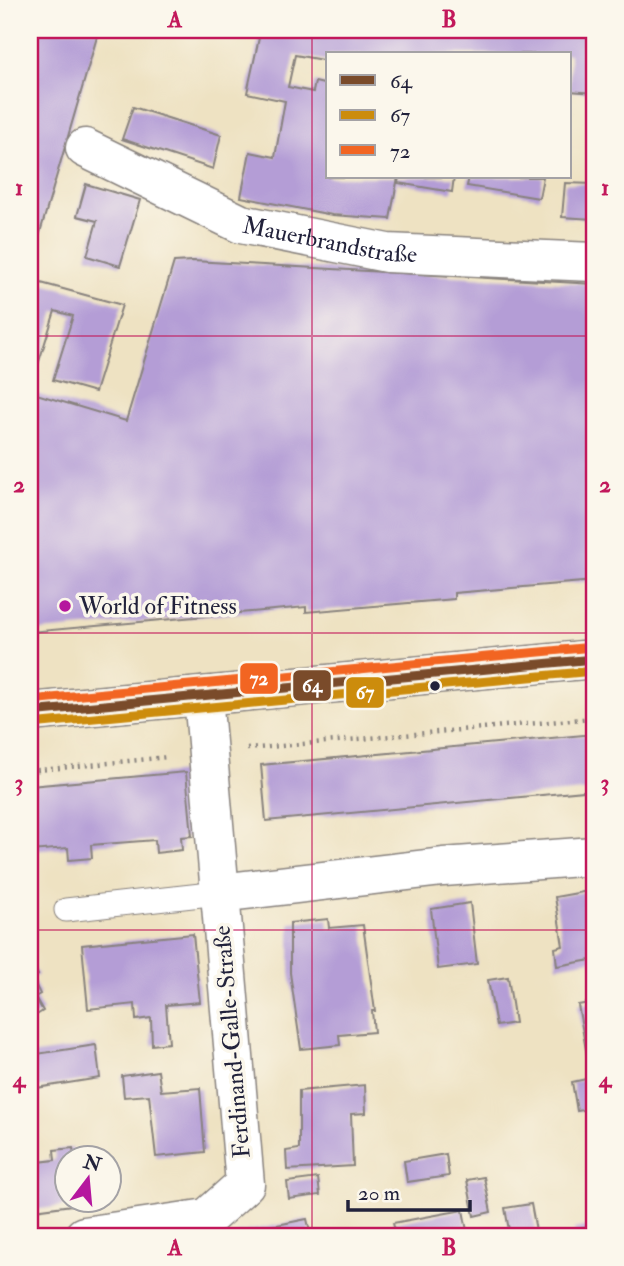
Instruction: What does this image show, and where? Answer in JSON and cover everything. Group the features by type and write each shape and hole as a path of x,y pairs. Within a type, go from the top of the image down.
{"street":[{"name":"Mauerbrandstraße","path":"85,148 241,224 387,253 594,262"},
{"path":"30,712 594,659"},
{"name":"Ferdinand-Galle-Straße","path":"84,1236 209,1227 245,1184 203,696"},
{"name":"Ferdinand-Galle-Straße","path":"219,894 443,867 594,856"}],"lane":[{"path":"66,910 219,894"}],"path":[{"path":"30,771 594,718"}],"building":[{"path":"30,30 99,30 30,267"},
{"path":"223,30 594,30 594,93 572,91 572,52 326,52 326,61 295,55 288,87 313,92 315,82 326,85 326,178 398,178 390,219 332,215 241,197 250,152 275,157 285,101 247,93 259,38"},
{"path":"133,107 221,135 213,169 122,139"},
{"path":"399,178 454,178 452,192 398,183"},
{"path":"469,178 543,178 539,198 467,186"},
{"path":"565,183 594,184 594,219 562,217"},
{"path":"86,184 140,200 120,266 87,256 97,221 77,216"},
{"path":"174,262 594,284 594,581 454,593 454,599 306,612 306,607 30,632 30,392 126,421"},
{"path":"30,280 122,305 95,392 53,380 73,316 55,311 35,374 30,373"},
{"path":"594,734 594,790 266,821 261,765"},
{"path":"186,772 192,836 181,837 182,850 156,853 155,840 91,845 92,858 69,860 68,848 30,851 30,786"},
{"path":"594,890 594,970 591,960 557,966 555,948 563,946 555,897"},
{"path":"470,903 477,964 438,969 431,909"},
{"path":"328,919 329,928 363,925 375,1011 372,1011 374,1032 339,1035 340,1045 301,1049 290,973 290,923"},
{"path":"193,934 200,1002 166,1005 169,1043 152,1045 151,1018 136,1020 135,1004 88,1009 82,945"},
{"path":"30,961 38,975 32,978 40,994 35,997 43,1011 30,1019"},
{"path":"508,977 515,1023 496,1026 488,980"},
{"path":"594,1002 594,1108 577,1111 572,1082 591,1078 578,1005"},
{"path":"96,1045 100,1078 30,1089 30,1055"},
{"path":"158,1071 161,1091 200,1088 205,1152 156,1157 149,1095 124,1097 122,1076"},
{"path":"365,1085 366,1113 351,1114 353,1166 287,1170 286,1151 299,1149 299,1091"},
{"path":"31,1108 35,1133 30,1133"},
{"path":"446,1154 449,1176 407,1182 404,1161"},
{"path":"52,1160 52,1208 34,1210 30,1163"},
{"path":"484,1177 491,1212 474,1216 467,1180"},
{"path":"318,1178 320,1195 289,1199 287,1182"},
{"path":"531,1204 537,1236 510,1236 505,1208"},
{"path":"463,1210 468,1236 396,1236 393,1223"},
{"path":"307,1219 311,1236 237,1236 237,1233"},
{"path":"594,1225 594,1236 576,1236 574,1229"}],"transit line":[{"name":"72","path":"30,700 593,647"},
{"name":"64","path":"30,712 594,659"},
{"name":"67","path":"31,724 594,671"}],"place":[{"name":"World of Fitness","path":"65,606"}]}
